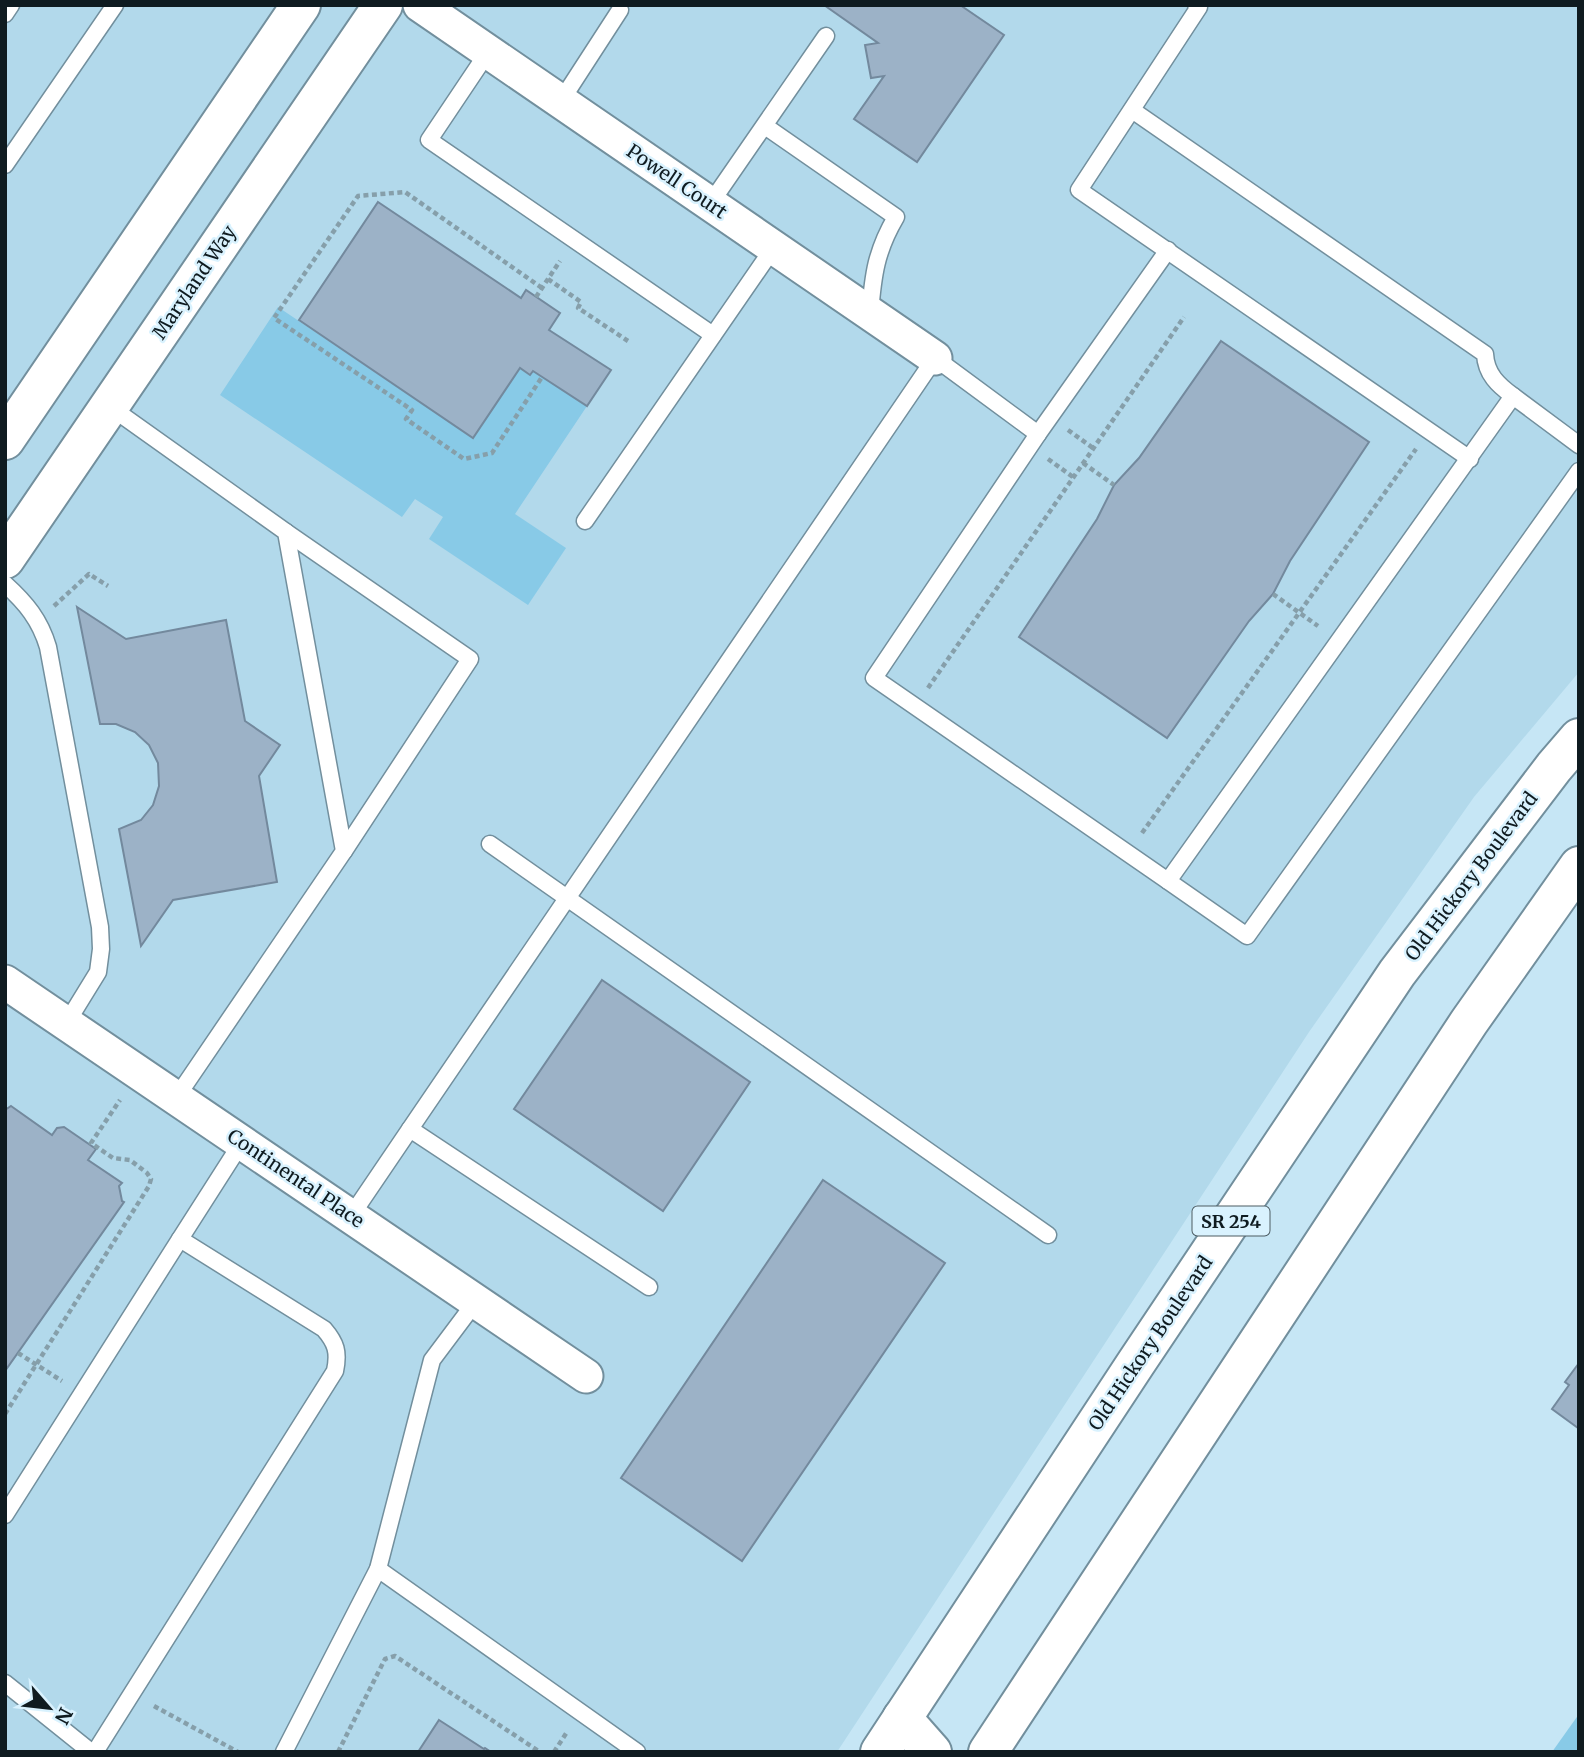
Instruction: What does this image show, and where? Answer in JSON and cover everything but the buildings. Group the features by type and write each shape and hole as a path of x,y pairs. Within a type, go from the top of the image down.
{"main road":[{"path":"5,440 301,5"},
{"name":"Maryland Way","path":"5,559 383,5"},
{"name":"Old Hickory Boulevard","path":"880,1752 1397,973 1579,738"},
{"path":"988,1752 1462,1033 1579,866"},
{"path":"902,1718 932,1752"}],"street":[{"name":"Powell Court","path":"420,5 935,358"},
{"name":"Continental Place","path":"5,982 586,1376"}],"lane":[{"path":"5,14 11,5"},
{"path":"5,165 115,5"},
{"path":"1198,6 1079,190 1470,459"},
{"path":"561,101 620,10"},
{"path":"710,204 826,36"},
{"path":"488,52 429,140 713,335"},
{"path":"1132,110 1485,354 1485,366 1491,376 1513,396 1579,445"},
{"path":"765,126 896,217 878,252 870,313"},
{"path":"585,522 774,247"},
{"path":"1168,250 1038,434 874,678 1247,936 1579,471"},
{"path":"351,1216 935,358 1038,434"},
{"path":"1168,881 1513,396"},
{"path":"109,406 470,659 344,852 176,1098"},
{"path":"286,532 344,852"},
{"path":"5,584 22,599 38,621 48,647 100,927 98,972 66,1024"},
{"path":"490,844 1048,1235"},
{"path":"410,1129 649,1287"},
{"path":"5,1516 242,1142"},
{"path":"5,1683 93,1752 335,1371 337,1350 324,1329 180,1239"},
{"path":"284,1752 378,1569 432,1360 477,1300"},
{"path":"378,1569 637,1752"}],"path":[{"path":"542,288 405,192 358,195 274,318 412,410 407,419 464,459 492,453 542,377"},
{"path":"536,296 575,240"},
{"path":"548,279 581,302 578,308 628,341"},
{"path":"915,707 1184,317"},
{"path":"1128,853 1429,431"},
{"path":"1083,463 1114,485"},
{"path":"38,621 89,574 108,586"},
{"path":"1273,594 1339,642"},
{"path":"5,1414 149,1186 151,1179 140,1166 130,1160 113,1158 91,1143 139,1073"},
{"path":"18,1353 82,1393"},
{"path":"338,1752 385,1659 395,1656 540,1752"},
{"path":"133,1692 238,1752"}],"shaded area":[{"path":"5,5 1579,5 1579,672 1474,797 1309,1032 837,1752 5,1752"},
{"path":"278,307 473,438 520,368 529,375 533,371 587,406 515,514 566,548 528,605 429,539 443,517 415,499 402,517 220,395"},
{"path":"1579,1714 1579,1752 1552,1752"}]}
